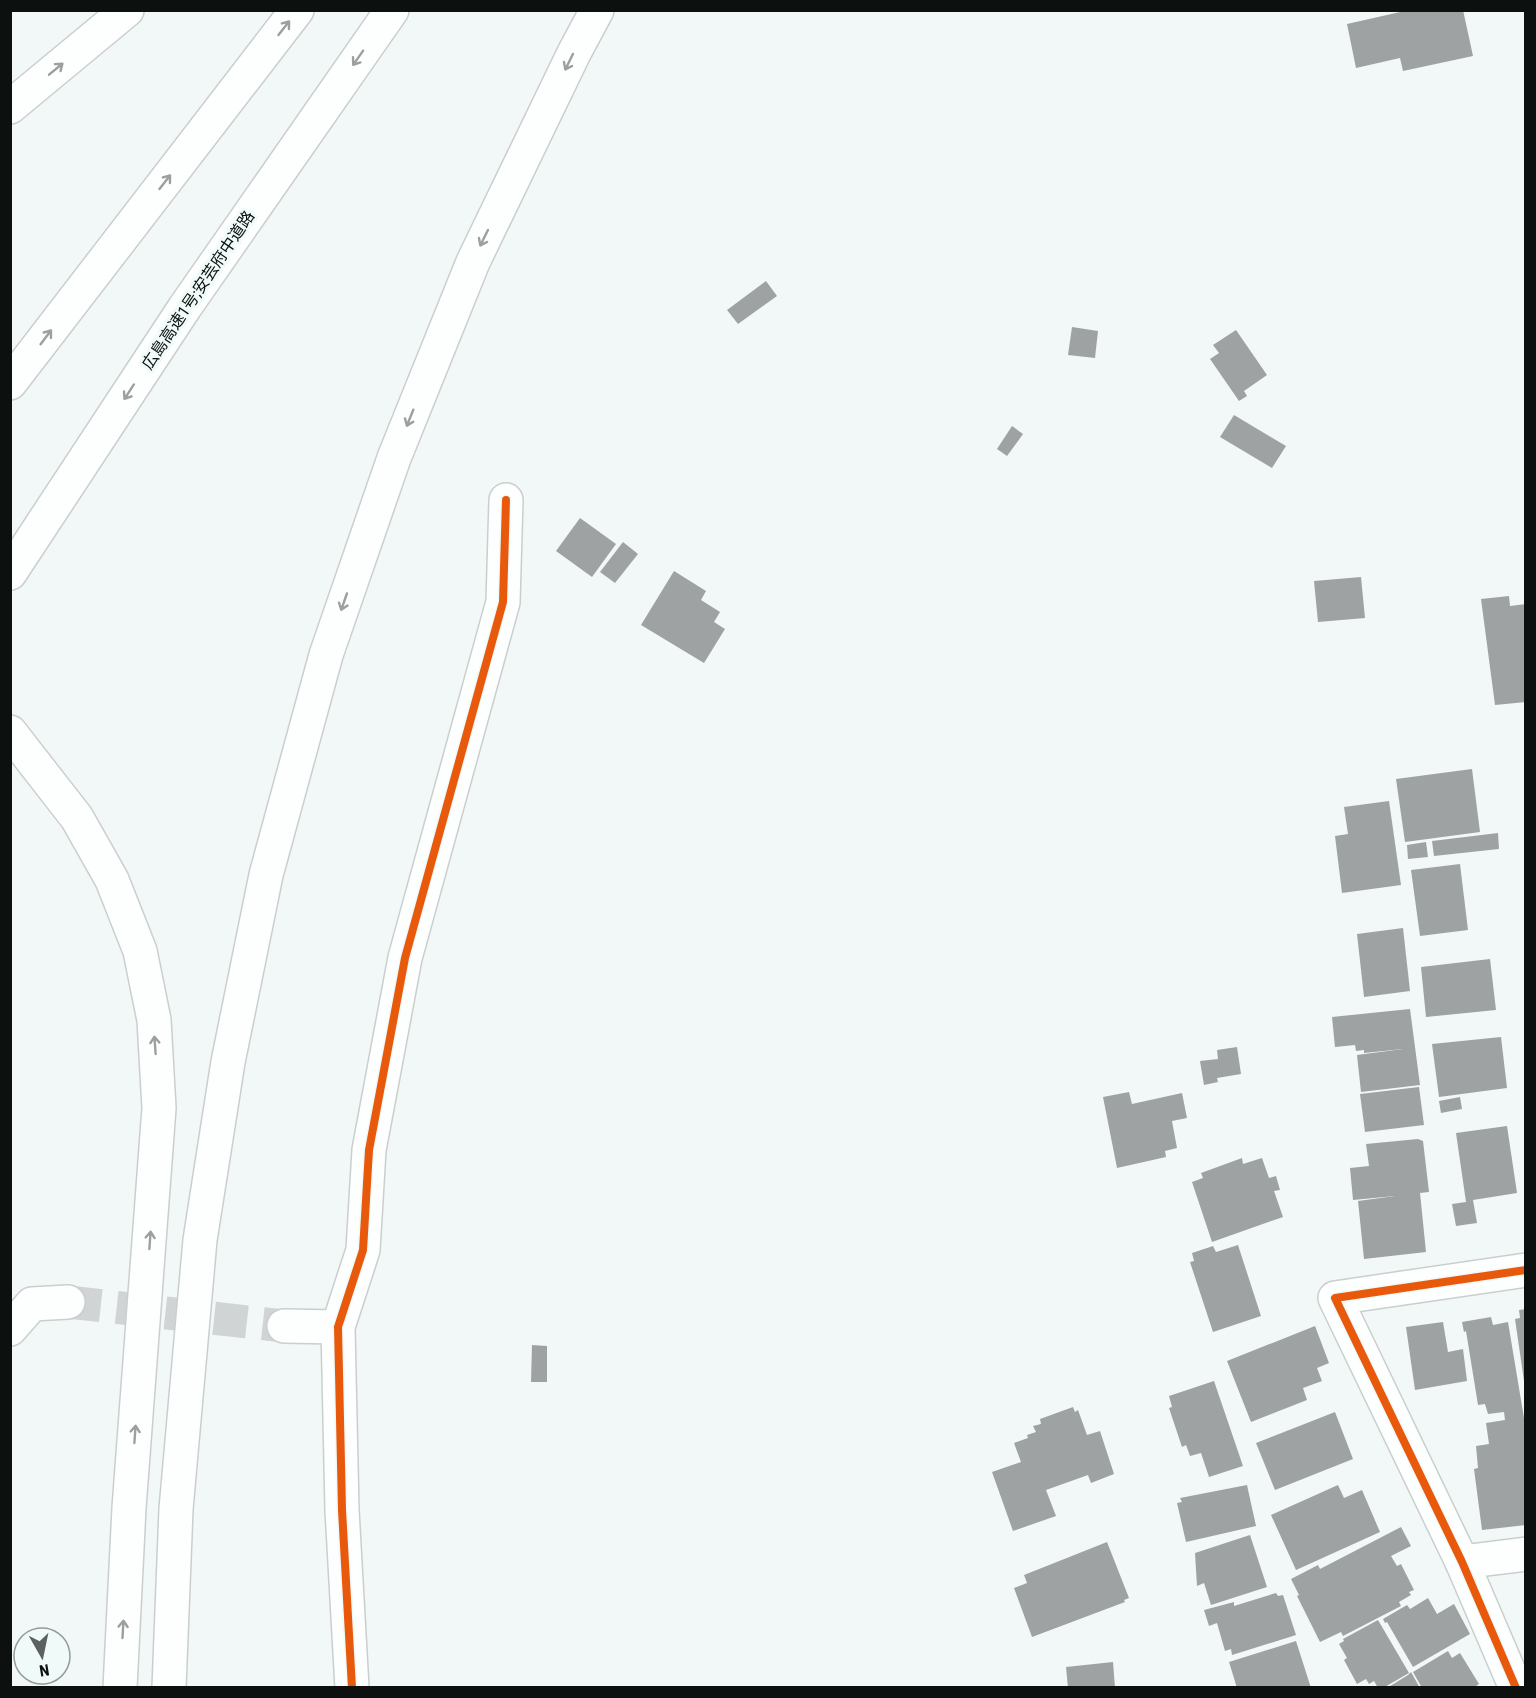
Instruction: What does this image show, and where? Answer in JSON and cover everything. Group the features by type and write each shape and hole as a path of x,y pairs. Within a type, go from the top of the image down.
{"main road":[{"path":"10,107 127,10"},
{"path":"10,383 297,10"},
{"name":"広島高速1号;安芸府中道路","path":"10,573 185,307 392,10"},
{"path":"169,1688 176,1509 200,1240 228,1062 266,875 326,655 394,458 473,262 597,10"},
{"path":"352,1688 342,1510 338,1327 363,1250 369,1150 405,958 503,602 506,500"},
{"path":"10,732 77,818 112,880 140,951 154,1020 159,1108 129,1508 120,1688"},
{"path":"1516,1688 1462,1562 1335,1298 1526,1270"},
{"path":"10,1329 32,1304 68,1302"},
{"path":"284,1326 338,1327"},
{"path":"1462,1562 1526,1554"}],"building":[{"path":"1409,10 1463,10 1473,56 1403,71 1400,58 1356,68 1347,24"},
{"path":"766,281 777,296 738,324 727,310"},
{"path":"1072,327 1098,331 1095,358 1068,355"},
{"path":"1236,330 1267,375 1244,391 1247,396 1239,401 1210,359 1219,353 1213,345"},
{"path":"1234,415 1286,446 1272,468 1220,437"},
{"path":"1012,426 1023,434 1007,456 997,449"},
{"path":"580,518 616,544 592,577 556,551"},
{"path":"623,542 638,554 615,583 600,572"},
{"path":"674,571 706,591 701,600 720,612 714,622 725,629 704,663 641,625"},
{"path":"1361,577 1365,618 1318,622 1314,581"},
{"path":"1509,596 1510,606 1526,604 1526,702 1495,705 1481,599"},
{"path":"1472,769 1480,832 1405,842 1396,779"},
{"path":"1389,801 1401,885 1342,893 1335,836 1348,834 1344,807"},
{"path":"1498,833 1499,849 1434,856 1432,841"},
{"path":"1426,842 1428,857 1408,859 1407,845"},
{"path":"1460,864 1468,930 1420,936 1411,870"},
{"path":"1403,928 1410,991 1364,997 1357,934"},
{"path":"1490,959 1496,1010 1426,1017 1421,967"},
{"path":"1410,1009 1420,1085 1361,1092 1357,1055 1403,1049 1364,1053 1364,1050 1356,1051 1355,1045 1335,1047 1332,1017"},
{"path":"1501,1037 1507,1088 1439,1097 1432,1044"},
{"path":"1237,1047 1241,1074 1217,1078 1218,1082 1204,1085 1200,1061 1218,1059 1217,1050"},
{"path":"1419,1087 1424,1125 1365,1132 1360,1094"},
{"path":"1129,1092 1132,1104 1182,1093 1187,1118 1172,1121 1177,1148 1165,1151 1166,1157 1117,1168 1103,1097"},
{"path":"1460,1097 1462,1109 1441,1113 1439,1101"},
{"path":"1507,1126 1517,1193 1473,1200 1477,1223 1456,1226 1452,1204 1466,1202 1456,1133"},
{"path":"1418,1139 1423,1141 1429,1192 1420,1193 1426,1252 1364,1259 1358,1201 1395,1196 1353,1200 1350,1168 1369,1166 1366,1144"},
{"path":"1242,1158 1243,1164 1262,1158 1269,1178 1276,1176 1280,1190 1274,1191 1283,1217 1212,1242 1192,1182 1203,1178 1201,1173"},
{"path":"1238,1245 1261,1316 1213,1332 1190,1262 1194,1261 1192,1253 1213,1246 1216,1252"},
{"path":"1526,1309 1526,1381 1524,1381 1515,1319 1520,1318 1519,1310"},
{"path":"1491,1317 1493,1325 1508,1322 1524,1418 1526,1418 1526,1525 1482,1530 1474,1469 1478,1468 1476,1446 1489,1444 1486,1423 1505,1420 1504,1412 1488,1414 1485,1404 1478,1405 1466,1331 1464,1332 1462,1322"},
{"path":"1443,1322 1448,1352 1463,1349 1467,1381 1415,1390 1406,1327"},
{"path":"1315,1326 1329,1363 1317,1368 1322,1381 1303,1388 1307,1400 1251,1422 1227,1361"},
{"path":"532,1345 547,1346 547,1382 531,1382"},
{"path":"1214,1381 1243,1466 1209,1477 1201,1453 1190,1456 1186,1445 1182,1447 1169,1408 1172,1407 1169,1396"},
{"path":"1073,1407 1075,1412 1078,1410 1087,1435 1100,1431 1114,1474 1091,1483 1088,1475 1046,1490 1056,1516 1013,1531 992,1472 1021,1462 1014,1443 1036,1432 1033,1426 1041,1424 1040,1419"},
{"path":"1335,1412 1353,1459 1275,1490 1256,1443"},
{"path":"1247,1485 1256,1526 1186,1542 1177,1503 1182,1502 1180,1498"},
{"path":"1338,1485 1344,1498 1362,1490 1380,1532 1296,1570 1271,1515"},
{"path":"1401,1527 1411,1546 1391,1556 1397,1566 1401,1564 1414,1590 1409,1592 1411,1595 1399,1602 1401,1606 1343,1636 1341,1632 1320,1642 1291,1579 1318,1565 1320,1569"},
{"path":"1250,1535 1267,1587 1211,1605 1204,1583 1197,1586 1195,1553"},
{"path":"1107,1542 1129,1598 1124,1600 1125,1602 1032,1637 1014,1588 1027,1583 1024,1575"},
{"path":"1276,1593 1278,1596 1283,1595 1296,1635 1232,1655 1231,1649 1225,1651 1217,1623 1209,1626 1204,1610 1234,1602 1234,1606"},
{"path":"1428,1598 1437,1614 1454,1604 1470,1634 1413,1667 1387,1622 1385,1623 1383,1619 1407,1605 1410,1609"},
{"path":"1378,1620 1409,1673 1383,1688 1378,1688 1374,1681 1369,1684 1366,1679 1357,1684 1344,1660 1347,1658 1339,1644 1344,1641 1343,1639"},
{"path":"1296,1641 1311,1688 1237,1688 1229,1662"},
{"path":"1448,1651 1452,1658 1460,1653 1479,1684 1473,1688 1422,1688 1413,1672"},
{"path":"1113,1662 1115,1688 1068,1688 1066,1667"},
{"path":"1411,1672 1420,1688 1387,1688 1408,1675"}],"tunnel":[{"path":"68,1302 284,1326"}],"cycle path":[{"path":"352,1688 342,1510 338,1327 363,1250 369,1150 405,958 503,602 506,500"},
{"path":"1516,1688 1462,1562 1335,1298 1526,1270"}]}
